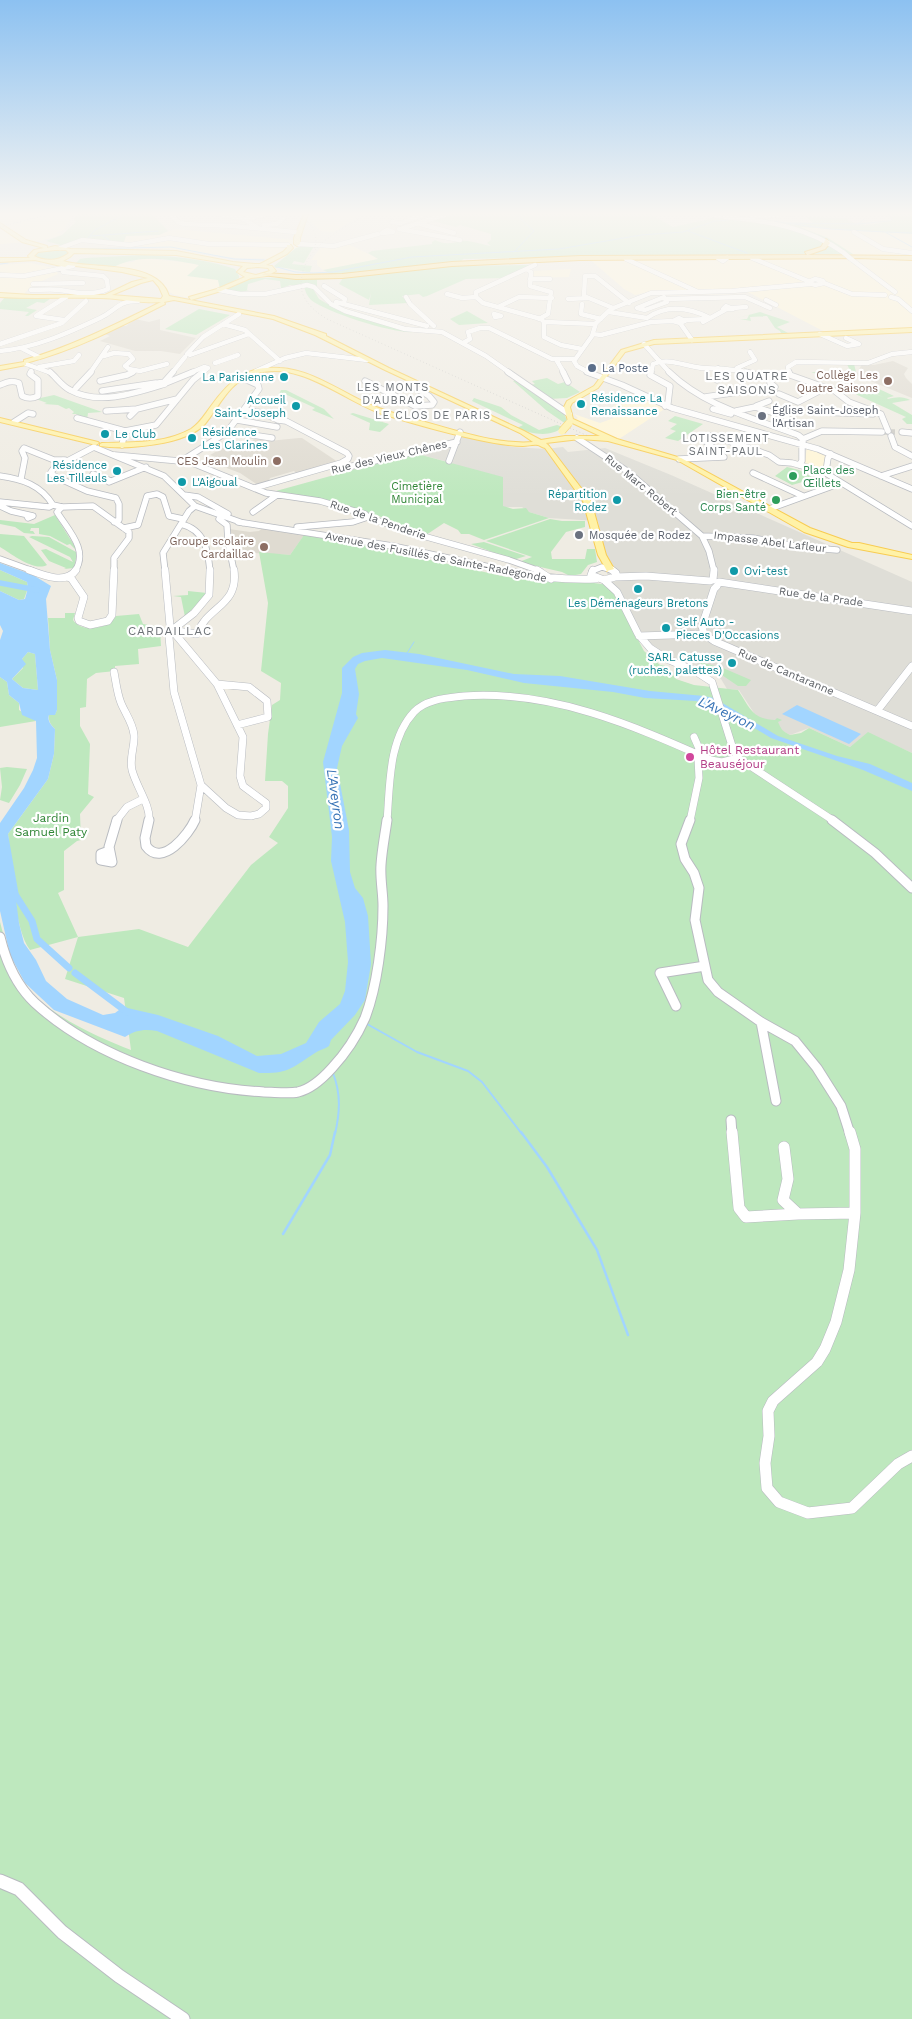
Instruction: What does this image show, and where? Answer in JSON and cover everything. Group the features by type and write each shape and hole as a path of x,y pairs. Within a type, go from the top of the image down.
{"main road":[{"path":"0,368 32,364 91,339 145,308"},
{"path":"217,308 259,314 283,320 318,334 364,359 405,377"},
{"path":"223,308 242,313"},
{"path":"546,435 571,400 596,387 624,351 644,344 820,334 848,335 912,329"},
{"path":"318,334 339,338 358,346 365,356 405,377 412,383 434,391 522,432 526,437 546,435 578,424 595,434 612,440 679,459 807,530 848,543 912,557"},
{"path":"0,420 55,433 97,446 159,442 193,431 202,422 230,384 256,371 279,369 323,383 377,409 472,435 546,435 578,438 595,434"},
{"path":"546,435 568,438"},
{"path":"546,435 587,501 602,555 613,576"},
{"path":"598,568 602,555"}],"street":[{"path":"48,308 36,316 64,320"},
{"path":"0,344 45,330 64,320 78,308"},
{"path":"0,351 23,348 98,320 111,308"},
{"path":"343,308 357,315 412,331 436,330"},
{"path":"364,308 430,326"},
{"path":"414,308 430,326 486,356 559,409 546,435"},
{"path":"502,308 539,319 544,322 544,337 561,345 582,349"},
{"path":"539,319 548,314 549,308"},
{"path":"582,308 581,314 601,318"},
{"path":"464,343 470,339 468,332 480,328 493,329 558,361 574,359 593,334 595,324 613,308"},
{"path":"639,311 648,308"},
{"path":"608,312 649,320 707,320 732,308"},
{"path":"593,334 602,335 627,328 649,320 660,311 672,309 692,311 707,320"},
{"path":"672,309 692,340"},
{"path":"500,314 509,310"},
{"path":"102,391 163,382 203,336 242,313"},
{"path":"546,322 595,324"},
{"path":"621,322 627,328"},
{"path":"223,324 242,329 280,361"},
{"path":"187,355 249,334"},
{"path":"820,334 853,350"},
{"path":"847,346 859,344 848,335"},
{"path":"644,344 677,380 705,397 768,423 802,442 912,489"},
{"path":"73,390 104,356 108,347"},
{"path":"23,348 32,364 56,376 73,390 94,396 118,396 138,393 238,355"},
{"path":"737,368 755,360 750,352"},
{"path":"790,375 788,366 796,362 868,363 892,354 912,352"},
{"path":"104,356 114,353 129,354 133,359 125,366 134,371"},
{"path":"256,371 280,361 310,353 350,360 364,359"},
{"path":"32,364 60,364 69,368 79,355"},
{"path":"817,356 824,363"},
{"path":"574,359 580,368 665,406 802,442 822,431 882,432"},
{"path":"161,360 167,364"},
{"path":"558,361 568,382"},
{"path":"665,406 668,403 670,386 650,374 653,364 660,361 674,361 702,368 737,368 752,374 790,375 835,391 849,402 881,414 895,447 912,456"},
{"path":"0,385 10,381 17,381 22,396 35,398 38,396 38,380 30,374 32,364"},
{"path":"100,381 167,364 177,365"},
{"path":"77,418 125,431 154,426 193,380 206,368"},
{"path":"717,380 721,373 718,368"},
{"path":"769,375 770,383 775,387"},
{"path":"183,460 227,431 260,388 258,385 240,378"},
{"path":"365,381 415,406 423,407 434,402 430,396 412,383"},
{"path":"779,394 798,402 826,388"},
{"path":"705,397 752,390"},
{"path":"106,412 137,409 177,399"},
{"path":"736,411 769,401"},
{"path":"756,406 787,417"},
{"path":"130,416 137,409"},
{"path":"713,409 768,423"},
{"path":"244,410 271,415 349,454 349,458 344,462 270,483 261,490"},
{"path":"814,412 827,417 841,413 881,414"},
{"path":"13,423 28,413 33,414"},
{"path":"237,420 277,427"},
{"path":"227,431 272,439 278,420"},
{"path":"122,444 125,431"},
{"name":"Rue des Vieux Chênes","path":"311,471 318,473 377,462 457,442 455,431"},
{"path":"902,432 910,432"},
{"path":"679,459 724,457 705,442 704,438 714,436 769,455 779,462 792,463 824,472 912,526"},
{"name":"Rue Marc Robert","path":"578,438 636,479 702,536"},
{"path":"449,461 457,442"},
{"path":"799,465 802,461 802,442"},
{"path":"97,446 54,468 52,474 88,491 107,494 117,499 119,502 119,520 114,522"},
{"name":"Avenue des Fusillés de Sainte-Radegonde","path":"97,446 167,478 195,506 238,522 393,546 551,579 604,580 613,576"},
{"path":"21,479 24,456 22,450 27,448 57,461 71,459"},
{"path":"824,472 826,471 828,458 831,454"},
{"name":"Rue de la Penderie","path":"115,455 183,460 261,490 278,495 324,502 365,514 368,517 414,534 477,550 530,567 544,573 551,579"},
{"path":"881,476 912,466"},
{"path":"93,474 110,481 146,468"},
{"path":"903,469 912,473"},
{"path":"753,473 803,496"},
{"path":"0,476 21,479 47,495 80,548 81,554 76,572 67,577 51,578 0,559"},
{"path":"261,490 270,483"},
{"path":"770,510 841,483"},
{"path":"124,528 138,525 147,496 154,494 163,497 169,516 182,521 203,538 210,567 210,594 190,617 174,631"},
{"path":"184,495 198,497 228,514"},
{"path":"253,512 278,495"},
{"path":"0,502 55,507 93,506 129,532 130,536 114,558 112,615 108,621 90,625 79,621 78,618 84,597 71,578 67,577"},
{"path":"0,506 27,516"},
{"path":"114,672 120,701 132,726 134,742 130,758 132,770 143,799 150,811 145,844 154,853 162,853 170,850 190,831 196,822 201,785 174,692 174,631 164,553 182,521 190,509 195,506"},
{"path":"174,631 197,634 206,618 226,602 232,593 235,569 227,542 227,525 225,521 216,517 217,515"},
{"path":"291,530 301,527 353,522 368,517"},
{"path":"639,636 704,634 702,626 714,584 714,574 707,543 702,536"},
{"name":"Impasse Abel Lafleur","path":"702,536 753,538 800,547 837,550"},
{"path":"598,568 613,576 700,580 714,584"},
{"name":"Avenue des Fusillés de Sainte-Radegonde","path":"563,579 590,573 598,568"},
{"path":"590,573 596,579"},
{"path":"613,576 639,636 651,650 660,656 704,674 712,682 738,758 820,810 875,853 912,888"},
{"name":"Rue de la Prade","path":"714,584 729,584 912,612"},
{"path":"174,631 217,684 244,742 241,782 246,790 266,803 266,808 259,814 251,816 238,815 226,808 201,785"},
{"name":"Rue de Cantaranne","path":"704,634 714,641 912,726"},
{"path":"877,711 912,666"},
{"path":"217,684 249,687 267,701 268,717 264,720 236,725"},
{"path":"0,937 6,959 23,989 48,1014 84,1038 124,1057 182,1079 222,1088 298,1092 321,1079 338,1061 357,1034 369,1005 383,907 381,870 394,754 410,716 417,709 428,703 463,696 528,697 587,712 653,735 717,762 728,762 738,758"},
{"path":"694,737 701,749 698,758 699,778 692,817 681,844 685,859 694,873 699,888 695,920 708,980 718,992 761,1022 795,1041 817,1068 841,1106 855,1149 855,1213 849,1270 836,1322 825,1350 817,1362 773,1401 768,1411 769,1436 765,1463 767,1488 779,1502 808,1513 852,1508 898,1464 912,1456"},
{"path":"110,851 109,847 114,820 128,806 143,799"},
{"path":"676,1006 660,973 705,966"},
{"path":"761,1022 776,1101"},
{"path":"730,1120 739,1208 746,1217 855,1213"},
{"path":"784,1147 788,1179 783,1200 798,1214"},
{"path":"0,1882 19,1889 69,1938 119,1976 182,2019"}],"shaded area":[{"path":"779,308 912,308 912,329 825,332"},
{"path":"135,319 149,322 160,319 160,330 196,338 180,354 161,351 135,351 100,341 110,336 105,334 121,326 126,326"},
{"name":"Collège Les Quatre Saisons","path":"893,361 908,368 904,374 912,384 912,398 856,375 862,364 874,365"},
{"path":"635,393 666,408 619,439 573,420 578,418 574,414 600,423 614,418 606,413 622,399"},
{"path":"463,435 512,447 546,449 563,447 568,452 605,448 671,475 912,582 912,753 868,733 850,747 809,728 790,735 756,716 739,690 727,689 721,679 709,671 654,650 609,585 598,521 549,518 529,512 522,507 502,507 452,463 414,453"},
{"name":"CES Jean Moulin","path":"302,438 338,462 296,473 294,471 270,478 269,481 258,485 240,473 216,464 216,457 210,455 235,441 249,443 254,439 269,441"},
{"path":"807,448 827,454 823,471 804,465"},
{"name":"Groupe scolaire Cardaillac","path":"262,528 305,534 290,555 233,552 228,539 229,529 250,532 259,531"}],"green space":[{"path":"27,308 37,310 25,316 29,312 0,309"},
{"path":"325,308 338,308 414,332 392,330"},
{"path":"199,309 230,315 196,335 165,329"},
{"path":"467,311 488,323 459,325 450,319"},
{"path":"760,312 790,322 777,327 788,333 775,334 781,333 767,316 750,317 751,321 740,319 747,319 749,315 737,318"},
{"path":"847,364 854,364 856,372 845,378 834,380 811,372 851,373"},
{"path":"547,378 558,384 565,382 580,392 567,398 549,399 530,385 535,384 532,381"},
{"path":"517,380 564,414 568,422 566,424 547,411 513,381"},
{"path":"829,385 842,391 859,392 861,394 870,392 883,397 872,392 879,389 894,396 888,399 899,397 910,400 892,403 912,415 912,424 907,424 902,419 906,417 853,393 841,394 826,386"},
{"path":"281,390 286,390 324,409 334,419 312,410 315,408 285,394 279,394"},
{"path":"54,395 102,412 88,413 87,420 72,414 74,412 69,408 44,404 47,403 36,399"},
{"path":"474,398 501,407 511,415 539,430 557,425 563,427 547,434 523,430 517,428 523,425 472,401"},
{"path":"353,413 389,424 380,432 369,430 370,423 350,414"},
{"path":"675,416 703,424 678,441 665,438 676,431 670,429 677,424 668,421"},
{"name":"Cimetière Municipal","path":"414,453 503,477 503,506 513,509 526,508 529,512 549,518 484,540 469,534 461,534 458,530 444,523 426,535 396,526 379,516 325,500 276,491"},
{"name":"Place des Œillets","path":"787,467 799,470 812,477 792,485 775,476"},
{"path":"55,515 79,553 70,544 67,545 50,536 39,534 39,528 31,528 30,531 33,531 35,534 24,533 15,527 0,524 0,520 34,524"},
{"path":"550,519 585,521 585,527 566,532 551,552 552,559 585,559 587,549 595,549 597,562 588,565 581,574 570,576 562,572 519,562 532,557 486,541"},
{"path":"0,534 24,536 47,565 42,567 30,564 0,547"},
{"path":"304,535 403,552 434,561 507,577 609,585 644,651 660,665 666,666 676,679 694,685 738,690 756,715 767,719 775,720 777,718 782,720 778,722 780,727 790,735 801,733 809,728 850,747 868,732 912,753 912,2019 0,2019 0,922 15,966 22,980 42,1003 87,1031 131,1050 124,998 65,979 78,937 139,929 188,947 251,865 278,843 269,837 288,808 288,786 282,781 265,781 272,705 280,700 281,683 261,671 268,603 259,552 290,555"},
{"path":"29,537 49,537 76,552 74,568 64,569 66,568 49,561 41,550 46,549 73,562 70,557"},
{"path":"484,542 526,556 513,560 471,544"},
{"path":"0,570 27,582 28,588 24,599 19,600 0,591"},
{"path":"188,591 207,593 185,617 181,597 173,596 188,595"},
{"name":"Jardin Samuel Paty","path":"65,613 75,613 73,620 77,624 83,627 96,628 108,624 116,616 139,614 143,624 160,627 161,646 138,649 139,664 115,666 115,671 96,673 87,679 86,707 80,708 80,726 90,744 88,794 94,797 80,814 81,840 64,851 64,890 58,893 78,937 30,950 24,940 20,927 12,878 8,834 48,779 54,754 55,729 50,723 49,715 55,714 57,710 57,680 50,650 48,618 65,618"},
{"path":"28,652 35,654 38,690 23,688 12,679 23,668 22,659"},
{"path":"695,661 723,668 751,680 746,686 738,686 713,669"},
{"path":"0,677 7,682 9,695 19,703 19,710 36,721 0,727"},
{"path":"0,768 27,769 9,803 0,800 2,787"}],"water":[{"name":"L'Aveyron","path":"0,563 33,575 51,586 46,599 50,650 57,680 57,710 55,715 49,715 50,723 55,729 54,754 48,779 8,834 19,896 16,900 19,923 24,943 36,960 46,981 67,999 103,1015 115,1013 123,1007 158,1015 218,1036 257,1056 281,1054 306,1043 319,1022 340,1004 345,991 348,962 345,922 331,861 332,837 323,762 342,693 342,668 353,657 362,653 385,650 419,654 514,674 560,676 650,691 714,698 778,736 837,756 870,764 912,783 912,791 863,770 771,738 696,701 645,698 613,692 524,683 467,670 382,658 358,664 355,669 359,694 356,714 358,718 342,746 337,768 349,830 350,872 355,888 363,898 368,916 371,964 365,1000 355,1015 331,1040 329,1046 289,1069 259,1073 157,1031 140,1031 125,1037 54,1010 25,983 10,955 0,911 0,823 24,788 37,758 36,721 22,715 19,703 9,695 7,682 0,677 0,640 3,631 0,625 0,591 19,600 25,599 28,588 27,582 0,570","holes":["28,652 35,654 38,690 23,688 12,679 26,664 22,659"]},
{"path":"797,705 861,734 849,744 782,714"}],"waterway":[{"path":"0,583 37,590"},
{"path":"407,653 414,642"},
{"path":"13,891 32,921 37,939 69,968"},
{"path":"75,973 127,1012"},
{"path":"367,1024 417,1052 468,1071 482,1082 522,1134"},
{"path":"333,1073 339,1103 335,1134"},
{"path":"283,1234 330,1155 335,1132"},
{"path":"521,1132 547,1167 597,1250 628,1335"}],"tunnel":[{"path":"882,432 895,432"}],"railway":[{"path":"312,308 327,319 588,436"}],"place":[{"name":"La Poste","path":"592,368"},
{"name":"La Parisienne","path":"284,377"},
{"name":"Collège Les Quatre Saisons","path":"888,381"},
{"name":"Résidence La Renaissance","path":"581,404"},
{"name":"Accueil Saint-Joseph","path":"296,406"},
{"name":"Église Saint-Joseph l'Artisan","path":"762,416"},
{"name":"Le Club","path":"105,434"},
{"name":"Résidence Les Clarines","path":"192,438"},
{"name":"CES Jean Moulin","path":"277,461"},
{"name":"Résidence Les Tilleuls","path":"117,471"},
{"name":"Place des Œillets","path":"793,476"},
{"name":"L'Aigoual","path":"182,482"},
{"name":"Répartition Rodez","path":"617,500"},
{"name":"Bien-être Corps Santé","path":"776,500"},
{"name":"Mosquée de Rodez","path":"579,535"},
{"name":"Groupe scolaire Cardaillac","path":"264,547"},
{"name":"Ovi-test","path":"734,571"},
{"name":"Les Déménageurs Bretons","path":"638,589"},
{"name":"Self Auto - Pieces D'Occasions","path":"666,628"},
{"name":"SARL Catusse (ruches, palettes)","path":"732,663"},
{"name":"Hôtel Restaurant Beauséjour","path":"690,757"}],"district":[{"name":"LES QUATRE SAISONS","path":"747,383"},
{"name":"LES MONTS D'AUBRAC","path":"393,393"},
{"name":"LE CLOS DE PARIS","path":"433,415"},
{"name":"LOTISSEMENT SAINT-PAUL","path":"726,444"},
{"name":"CARDAILLAC","path":"170,631"}]}
